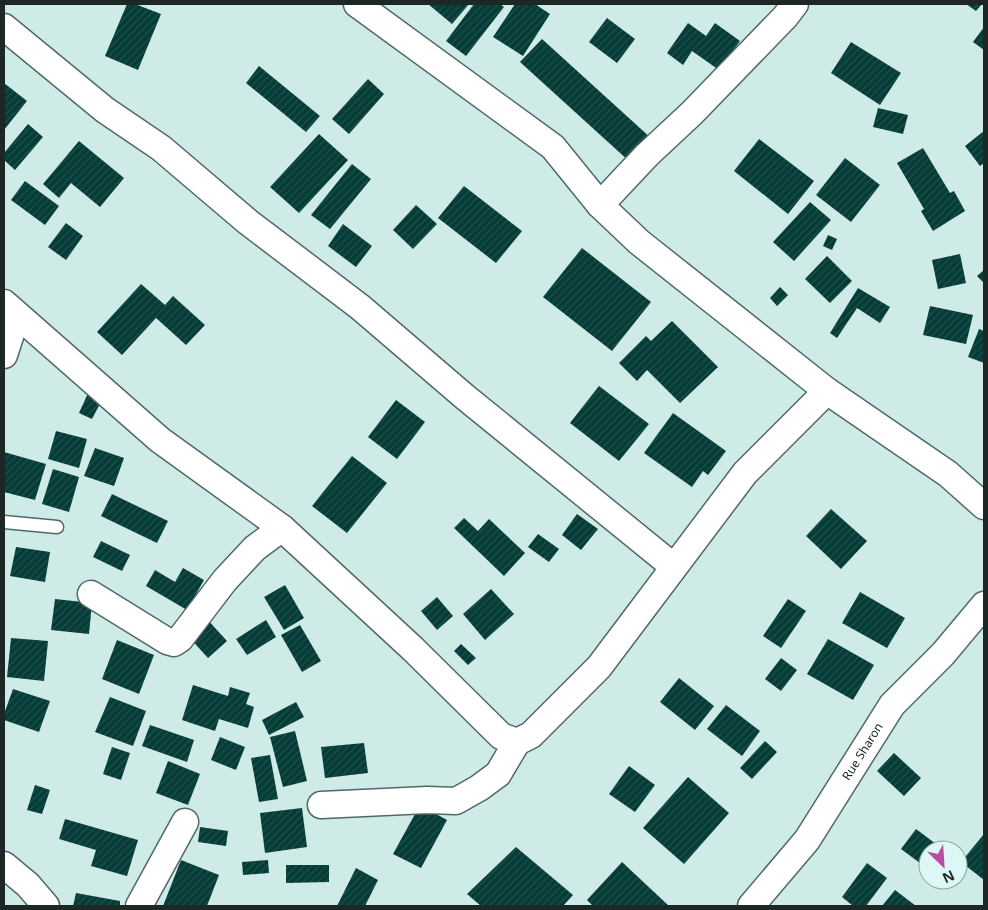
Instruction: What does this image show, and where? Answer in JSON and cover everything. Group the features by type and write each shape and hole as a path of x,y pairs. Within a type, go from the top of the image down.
{"street":[{"path":"357,4 553,148 600,205 639,242 827,391 948,474 984,506"},
{"path":"600,205 647,155 692,113 783,8"},
{"path":"4,27 106,110 161,148 248,222 360,307 465,397 674,567"},
{"path":"10,309 160,440 282,528 413,649 501,736 517,742"},
{"path":"4,356 10,309"},
{"path":"321,805 427,800 456,801 479,788 498,774 517,742 531,735 599,667 746,473 827,391"},
{"path":"91,594 167,641 174,643 180,639 225,580 255,548 282,528"},
{"name":"Rue Sharon","path":"751,906 807,840 892,705 942,654 984,605"},
{"path":"139,906 185,822"},
{"path":"4,865 28,886 46,906"}],"lane":[{"path":"4,522 56,527"}],"building":[{"path":"127,4 135,4 161,14 138,70 105,56"},
{"path":"428,4 469,4 452,24"},
{"path":"474,4 500,4 504,7 466,56 446,41"},
{"path":"515,4 535,4 550,14 523,56 493,37"},
{"path":"966,4 982,4 976,11"},
{"path":"607,18 635,39 617,63 589,42"},
{"path":"688,23 706,36 715,23 740,41 719,70 692,51 683,65 667,53"},
{"path":"984,27 984,50 973,42"},
{"path":"542,39 652,139 630,162 520,62"},
{"path":"851,42 901,73 880,105 831,73"},
{"path":"259,66 320,116 306,132 246,83"},
{"path":"368,79 384,94 349,134 332,119"},
{"path":"4,83 27,101 4,130"},
{"path":"878,108 908,115 903,134 873,127"},
{"path":"28,124 43,137 15,170 4,160 4,153"},
{"path":"984,131 984,163 980,166 965,146"},
{"path":"319,134 348,160 299,213 270,187"},
{"path":"759,139 814,181 788,214 734,171"},
{"path":"79,141 124,178 100,207 71,183 59,198 43,184"},
{"path":"923,148 950,193 954,191 965,211 933,231 921,211 924,209 897,163"},
{"path":"845,158 880,185 851,222 816,195"},
{"path":"352,164 371,179 330,229 311,215"},
{"path":"25,181 59,206 45,225 11,200"},
{"path":"464,186 522,231 496,263 438,218"},
{"path":"810,202 831,220 794,261 773,242"},
{"path":"416,205 437,224 413,249 393,230"},
{"path":"66,223 83,236 66,260 48,247"},
{"path":"343,224 372,246 356,267 328,246"},
{"path":"828,235 837,239 832,250 823,246"},
{"path":"582,248 651,302 612,351 543,297"},
{"path":"960,254 966,283 938,289 932,260"},
{"path":"827,256 852,281 830,303 805,279"},
{"path":"984,270 984,283 977,276"},
{"path":"141,284 165,305 173,296 205,325 186,345 156,318 122,355 97,332"},
{"path":"780,287 788,295 777,306 770,298"},
{"path":"858,288 890,307 880,323 857,308 837,338 830,333"},
{"path":"930,306 973,315 966,344 923,335"},
{"path":"672,321 718,367 680,403 647,370 637,381 619,363 646,336 651,341"},
{"path":"979,329 984,331 984,363 968,357"},
{"path":"599,386 649,424 619,461 570,423"},
{"path":"89,391 103,398 92,419 79,413"},
{"path":"396,400 425,422 397,459 368,437"},
{"path":"673,413 726,451 708,475 703,471 692,487 644,453"},
{"path":"56,431 87,439 79,468 48,459"},
{"path":"95,448 124,458 114,486 84,476"},
{"path":"4,452 46,464 35,500 4,492"},
{"path":"352,456 387,483 347,533 312,506"},
{"path":"53,469 79,477 69,512 42,504"},
{"path":"112,494 168,521 157,543 101,516"},
{"path":"831,509 867,541 841,569 806,536"},
{"path":"577,514 598,529 581,550 562,535"},
{"path":"464,518 478,531 489,519 525,553 504,576 454,528"},
{"path":"538,534 559,549 549,562 528,547"},
{"path":"101,541 130,555 122,571 93,557"},
{"path":"16,547 50,552 45,582 10,576"},
{"path":"183,568 204,580 187,610 146,586 155,570 175,582"},
{"path":"285,585 304,618 284,630 264,597"},
{"path":"491,589 514,614 485,640 463,614"},
{"path":"860,592 905,618 887,648 842,623"},
{"path":"437,597 453,616 437,630 421,611"},
{"path":"55,599 92,603 89,634 51,630"},
{"path":"788,599 806,611 781,648 763,636"},
{"path":"206,618 227,641 208,658 187,635"},
{"path":"266,620 276,637 247,655 236,639"},
{"path":"300,625 321,661 302,672 281,635"},
{"path":"11,638 48,641 44,681 7,677"},
{"path":"828,639 874,665 853,700 807,674"},
{"path":"117,640 154,655 139,694 102,679"},
{"path":"461,644 476,658 468,665 454,651"},
{"path":"781,658 797,670 781,691 765,679"},
{"path":"679,678 714,706 695,730 660,702"},
{"path":"193,685 228,696 230,687 250,693 246,704 254,707 248,728 219,719 215,731 182,720"},
{"path":"13,689 50,701 39,732 4,720 4,714"},
{"path":"110,697 146,711 133,746 95,732"},
{"path":"296,702 304,717 269,735 262,720"},
{"path":"726,705 760,731 742,756 707,729"},
{"path":"150,725 194,740 187,762 142,746"},
{"path":"295,731 307,781 283,787 270,737"},
{"path":"220,737 245,747 236,770 211,760"},
{"path":"765,741 777,752 752,779 740,768"},
{"path":"364,743 368,773 325,778 321,747"},
{"path":"112,747 130,753 121,780 103,774"},
{"path":"894,753 921,778 904,796 877,771"},
{"path":"270,755 278,799 259,802 251,758"},
{"path":"168,761 200,774 188,805 156,793"},
{"path":"629,766 655,785 635,812 609,794"},
{"path":"688,777 729,813 684,864 643,828"},
{"path":"35,785 50,790 42,814 27,810"},
{"path":"420,805 447,820 421,868 393,854"},
{"path":"302,808 307,847 265,853 260,813"},
{"path":"65,819 138,840 127,876 91,866 96,850 59,839"},
{"path":"200,827 228,831 226,846 198,842"},
{"path":"916,829 931,840 918,840 918,862 901,849"},
{"path":"984,834 984,880 968,867 968,853"},
{"path":"516,847 573,895 563,906 481,906 467,894"},
{"path":"181,860 219,875 207,906 163,906"},
{"path":"268,860 269,873 243,875 242,862"},
{"path":"622,862 669,906 593,906 587,900"},
{"path":"867,863 887,878 866,906 853,906 842,897"},
{"path":"286,865 329,865 329,882 286,883"},
{"path":"356,868 378,880 365,906 337,906"},
{"path":"895,890 916,906 882,906"},
{"path":"76,893 120,901 120,906 73,906"}]}
